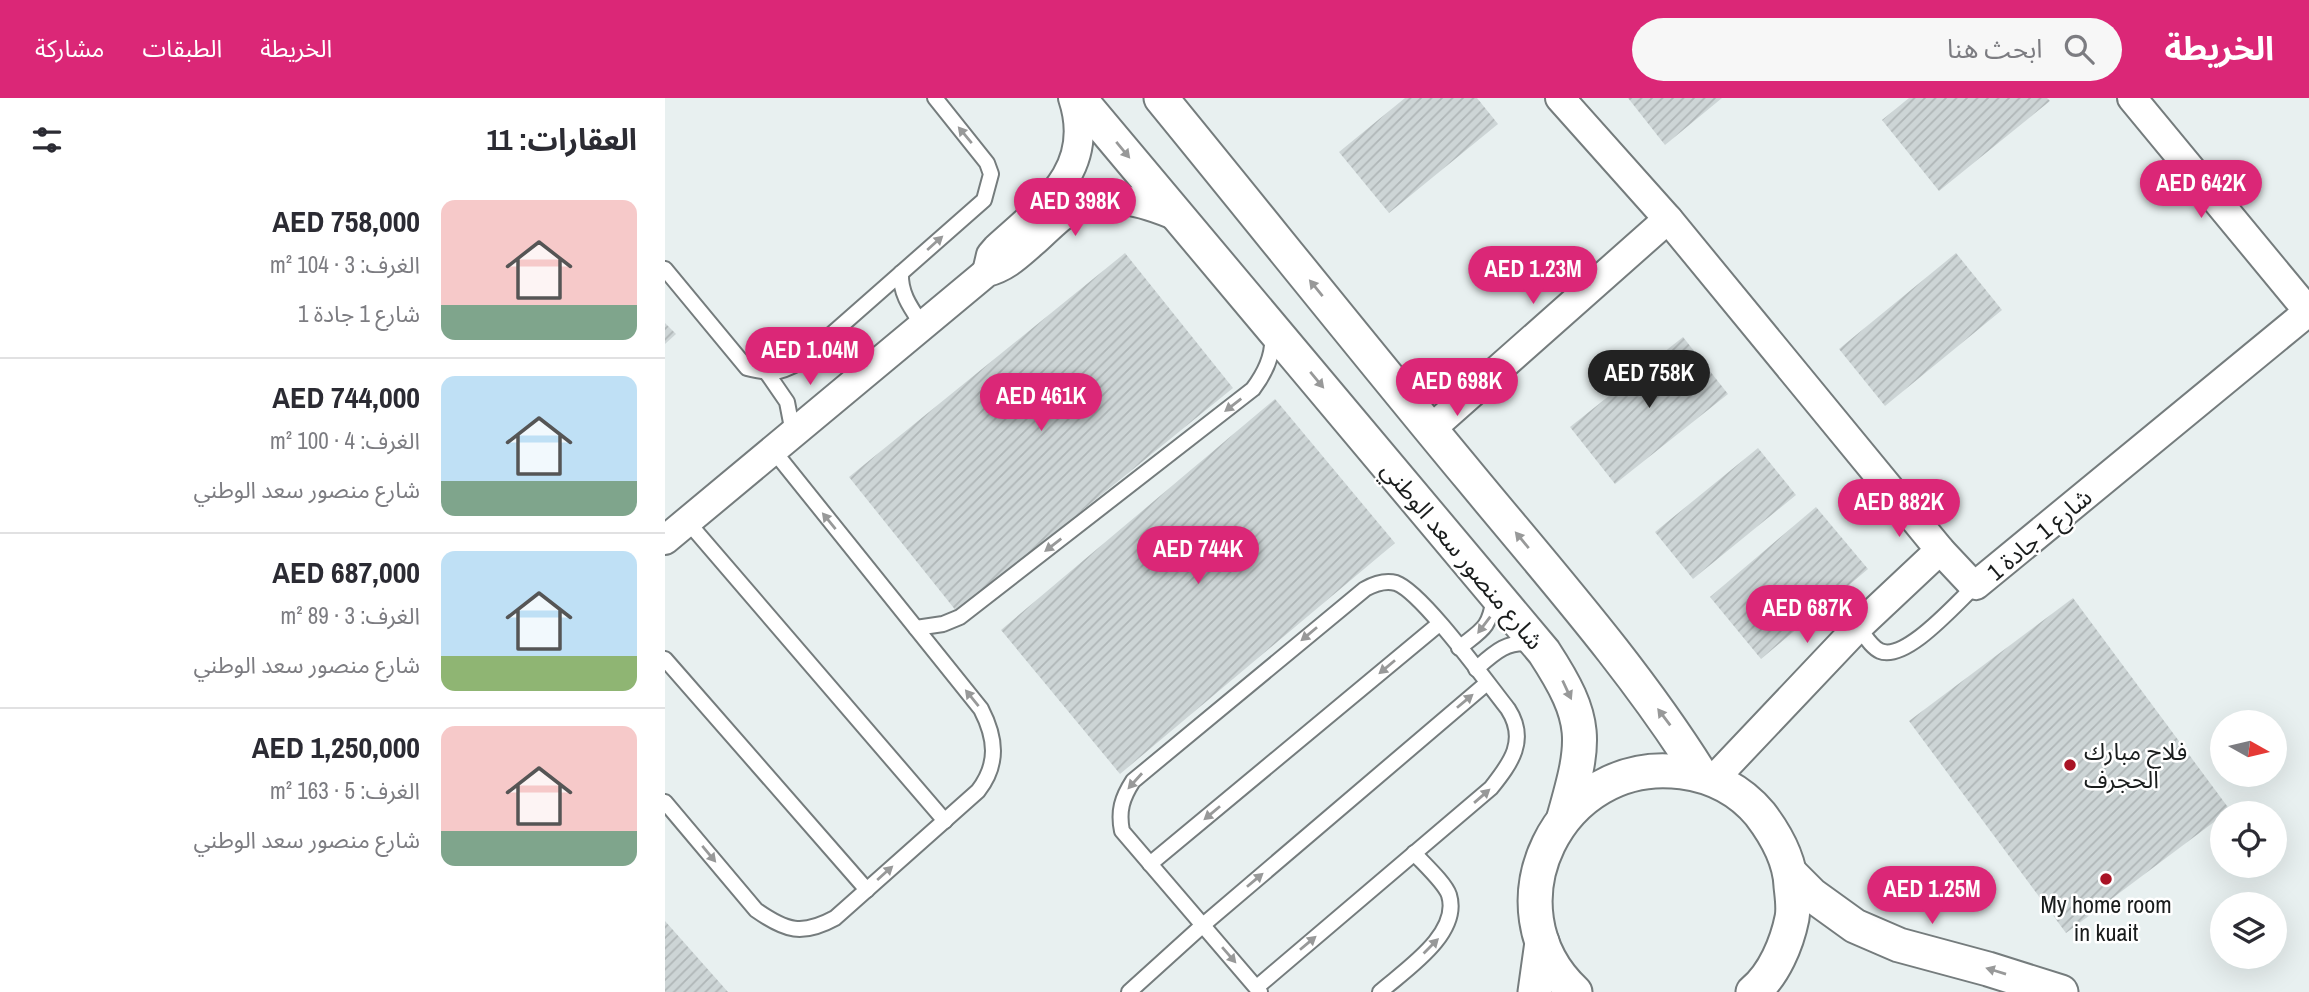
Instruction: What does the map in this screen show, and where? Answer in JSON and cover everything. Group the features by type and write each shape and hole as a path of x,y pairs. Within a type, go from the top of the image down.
{"street":[{"name":"شارع منصور سعد الوطني","path":"1076,98 1495,593 1538,645 1563,681 1576,710 1581,737 1576,776 1564,817"},
{"path":"987,272 991,254 1061,187 1069,174 1078,144 1076,98"},
{"path":"1161,98 1604,638 1708,777"},
{"name":"شارع 1 جادة 1","path":"1560,98 1668,219 1940,550 1976,585 2309,311 2132,98"},
{"path":"665,540 987,272 1009,264 1068,212 1102,199 1119,199 1150,205 1179,217"},
{"path":"1431,429 1668,219"},
{"path":"1708,777 1858,627 1940,550"},
{"path":"1535,992 1542,942 1535,899 1542,856 1564,817 1592,792 1626,775 1663,769 1708,777 1750,802 1776,835 1791,874 1793,915 1781,954 1753,992"},
{"path":"1791,874 1812,895 1855,926 1899,945 2061,992"},
{"path":"1542,942 1562,979 1576,992"}],"lane":[{"path":"665,269 747,368 767,373 783,372 800,362 984,200 991,174 988,163 935,98"},
{"path":"901,273 904,295 923,326"},
{"path":"916,628 943,624 960,617 1253,389 1266,369 1271,355 1272,327"},
{"path":"665,802 756,910 774,923 797,930 817,928 835,918 978,791 992,768 995,748 991,727 981,709 916,628 783,442 787,402 767,373"},
{"path":"687,521 945,821"},
{"path":"1384,582 1394,583 1415,596 1439,624 1515,720 1517,730 1514,755 1491,788 1259,990 1122,831 1119,814 1125,793 1133,781 1365,589 1384,582"},
{"path":"1858,627 1877,649 1888,653 1898,652 1916,640 1976,585"},
{"path":"1459,648 1490,619 1495,593"},
{"path":"1150,864 1439,624"},
{"path":"1476,669 1505,646 1525,643 1538,645"},
{"path":"665,659 867,890"},
{"path":"1129,992 1203,925 1487,682"},
{"path":"1380,992 1435,943 1449,916 1449,895 1414,853"}],"building":[{"path":"1405,98 1477,98 1498,124 1389,213 1339,152"},
{"path":"1628,98 1722,98 1665,145"},
{"path":"1909,98 2047,98 2050,101 1939,191 1882,120"},
{"path":"1125,253 1233,388 957,612 849,477"},
{"path":"1956,253 2002,310 1885,406 1839,349"},
{"path":"665,323 676,334 665,344"},
{"path":"1683,337 1728,394 1615,484 1570,427"},
{"path":"1275,399 1395,543 1120,774 1001,630"},
{"path":"1758,448 1796,495 1693,579 1655,532"},
{"path":"1816,507 1868,569 1761,659 1710,597"},
{"name":"فلاح مبارك الحجرف","path":"2073,598 2210,783 2210,788 2214,788 2223,801 2210,801 2210,825 2066,933 1909,721"},
{"path":"665,921 728,992 665,992"}],"place":[{"name":"فلاح مبارك الحجرف","path":"2070,765"},
{"name":"My home room in kuait","path":"2106,879"}]}
